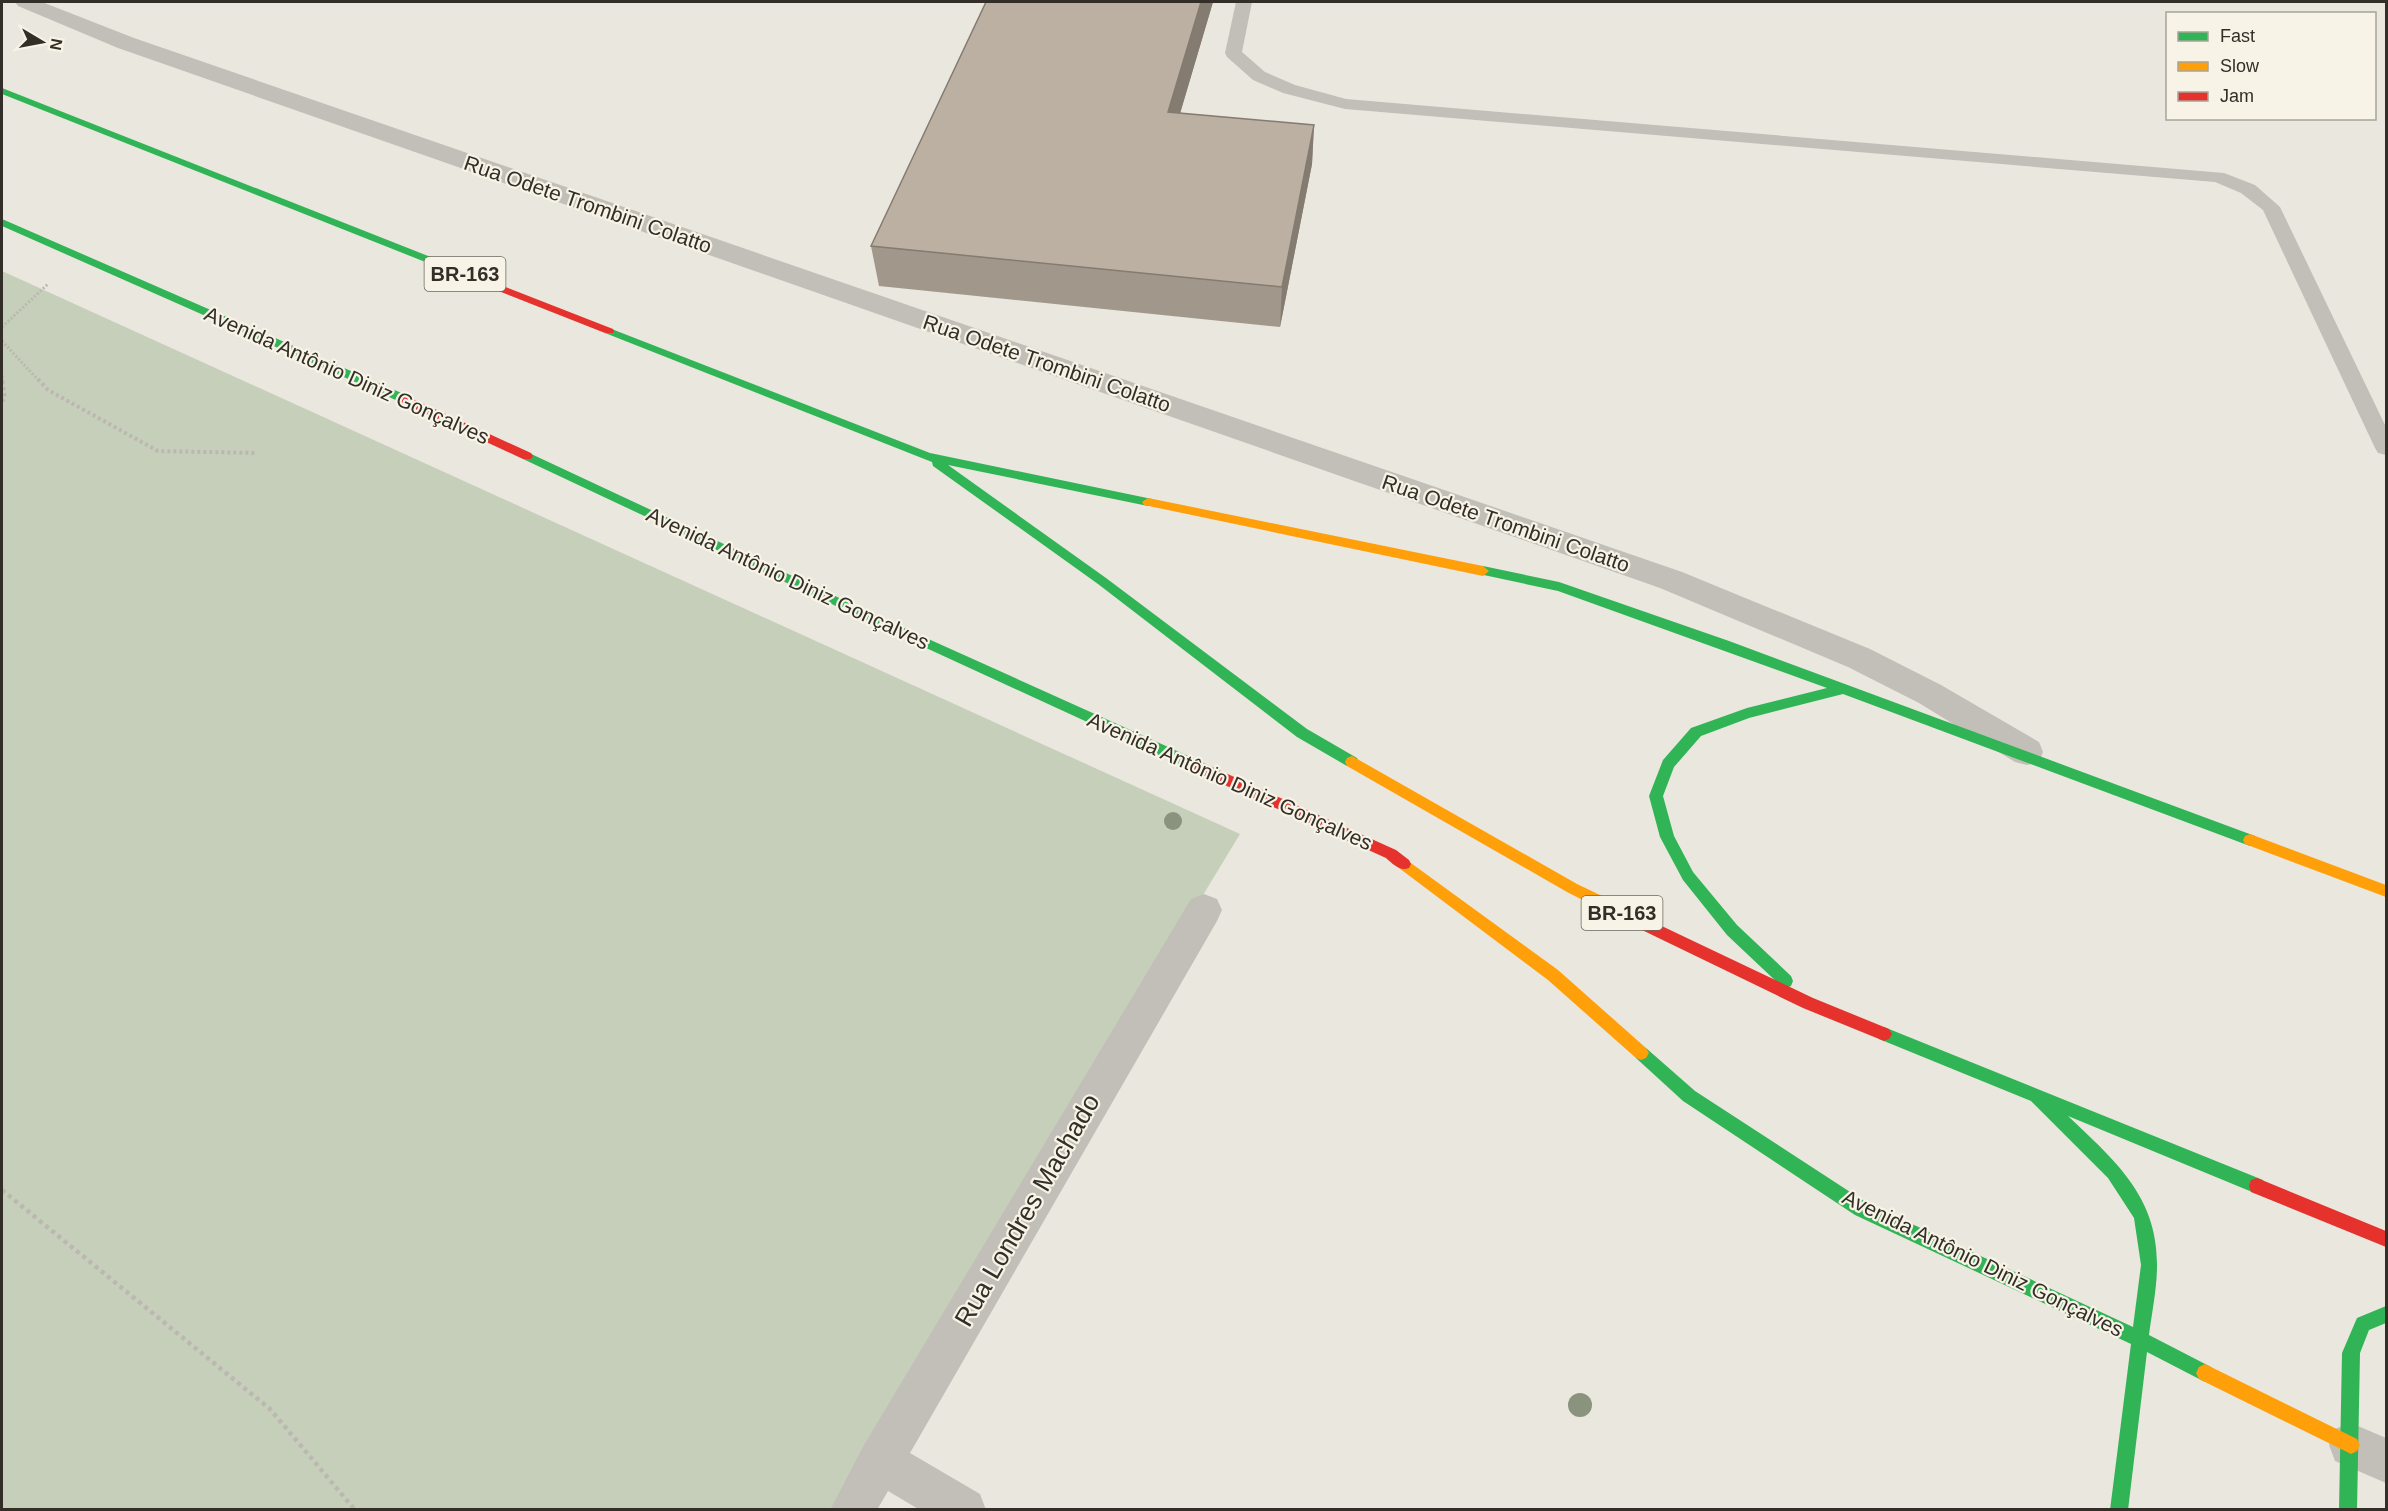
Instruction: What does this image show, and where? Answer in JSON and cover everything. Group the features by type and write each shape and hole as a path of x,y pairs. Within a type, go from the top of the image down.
{"main road":[{"name":"BR-163","path":"2,92 928,457 1559,587 2052,766 2386,891"},
{"name":"Avenida Antônio Diniz Gonçalves","path":"2,222 76,256 311,355 891,627 1391,854 1553,975 1689,1096 1861,1209 2141,1340 2262,1402 2369,1453"},
{"name":"BR-163","path":"928,457 1102,581 1302,733 1572,888 1808,1003 2031,1092 2386,1239"},
{"path":"1808,1003 1732,930 1688,876 1667,837 1656,796 1668,764 1696,732 1747,713 1842,689"},
{"path":"2031,1092 2114,1172 2142,1215 2149,1265 2119,1509"},
{"path":"2348,1509 2369,1453 2351,1353 2363,1324 2386,1315"}],"street":[{"name":"Rua Odete Trombini Colatto","path":"25,2 138,47 1671,580 1859,658 1930,694 2052,766"},
{"name":"Rua Londres Machado","path":"852,1509 1204,910"},
{"path":"880,1461 964,1509"}],"lane":[{"path":"1244,2 1233,52 1259,76 1289,89 1345,104 2218,177 2248,189 2271,207 2386,448"}],"path":[{"path":"2,327 76,256"},
{"path":"2,341 48,390 158,451 256,453"},
{"path":"2,376 5,398 2,401"},
{"path":"2,1190 270,1409 355,1509"}],"green space":[{"path":"2,271 1240,834 831,1509 2,1509"}],"building":[{"path":"986,2 1201,2 1168,112 1314,125 1282,287 871,246"}],"traffic: fast":[{"path":"2,91 447,267"},
{"path":"2,222 402,398"},
{"path":"609,331 928,457 1148,502"},
{"path":"527,456 891,627 1201,768"},
{"path":"937,463 1102,581 1302,733 1352,762"},
{"path":"1483,571 1559,587 1724,644 2250,840"},
{"path":"1786,981 1732,930 1688,876 1667,837 1656,796 1668,764 1696,732 1747,713 1842,689"},
{"path":"1884,1034 2257,1186"},
{"path":"1641,1053 1689,1096 1861,1209 2141,1340 2205,1373"},
{"path":"2037,1098 2114,1172 2142,1215 2149,1265 2119,1510"},
{"path":"2348,1510 2351,1353 2363,1324 2386,1315"}],"traffic: slow":[{"path":"1148,502 1483,571"},
{"path":"1352,762 1572,888 1647,925"},
{"path":"2250,840 2386,891"},
{"path":"1404,864 1553,975 1641,1053"},
{"path":"2205,1373 2351,1445"}],"traffic: jam":[{"path":"447,267 609,331"},
{"path":"402,398 527,456"},
{"path":"1201,768 1391,854 1404,864"},
{"path":"1647,925 1808,1003 1884,1034"},
{"path":"2257,1186 2386,1239"}]}
